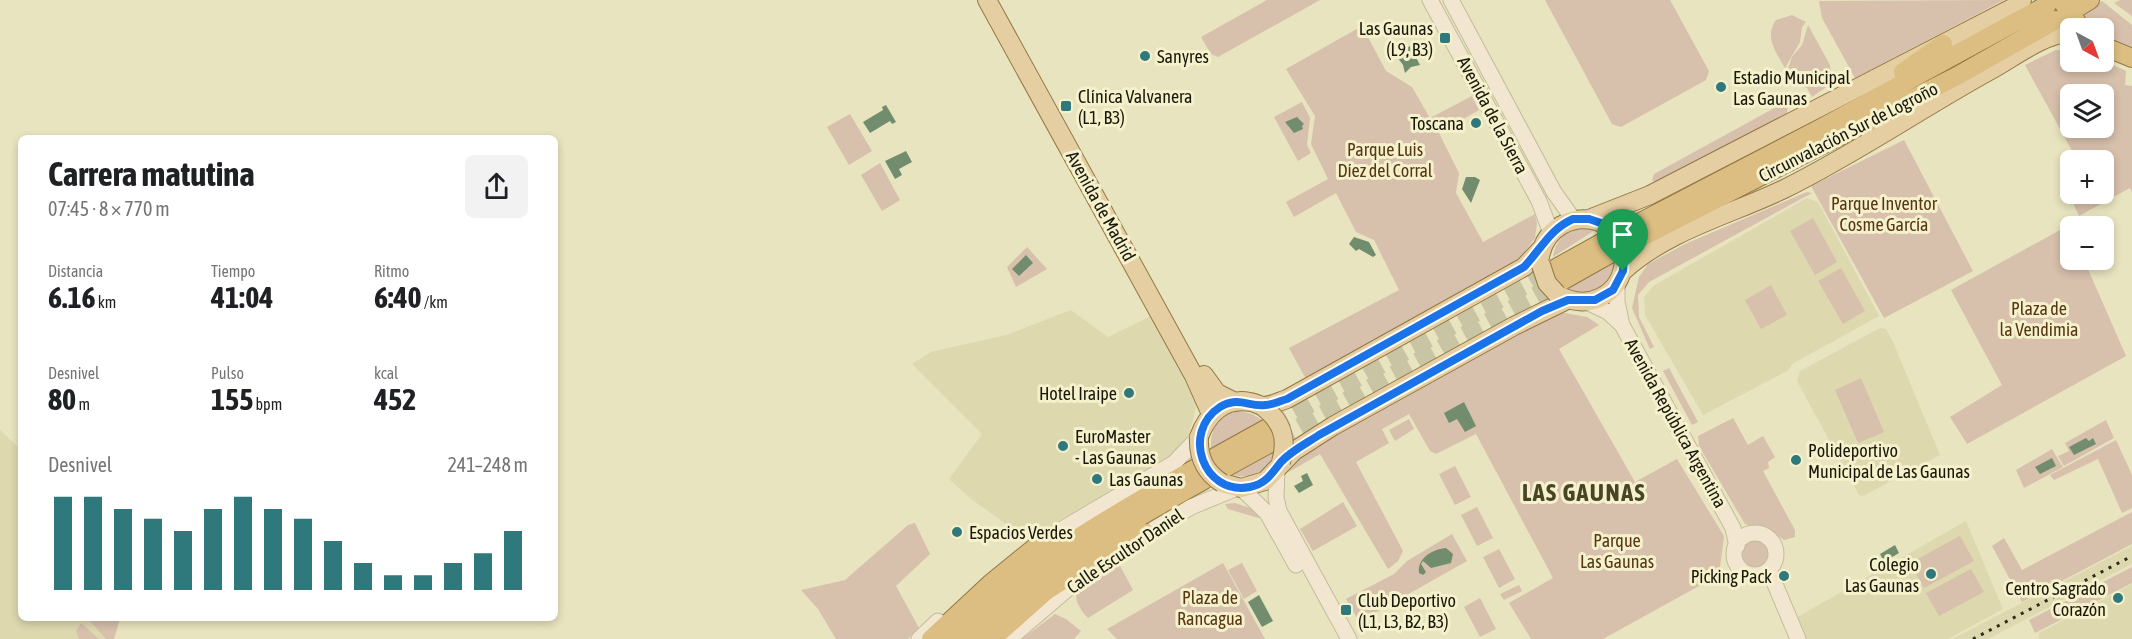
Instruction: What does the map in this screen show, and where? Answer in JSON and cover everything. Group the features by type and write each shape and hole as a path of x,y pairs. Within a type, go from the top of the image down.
{"highway":[{"name":"Circunvalación Sur de Logroño","path":"1632,230 1821,128 2059,9 2091,0"},
{"name":"Circunvalación Sur de Logroño","path":"1632,230 1749,184 1957,76 2059,9"},
{"path":"1632,230 1909,69 1943,44"},
{"path":"2114,51 2132,58"},
{"path":"1749,184 1788,172 1834,152 1915,108 1940,99"},
{"path":"1554,270 1607,245"},
{"path":"1228,477 1273,433"},
{"path":"951,639 1030,568 1081,534 1200,474 1072,556 1036,582 971,639"},
{"path":"992,639 1046,591 1116,548 1146,533"},
{"path":"931,639 990,584 1049,536"}],"main road":[{"name":"Avenida de Madrid","path":"987,0 1194,376 1211,414"},
{"name":"Avenida de Madrid","path":"998,0 1206,380 1217,393 1235,402"},
{"name":"Avenida de la Sierra","path":"1430,0 1539,201 1554,270"},
{"name":"Avenida de la Sierra","path":"1451,0 1554,192 1607,245"},
{"path":"1262,406 1287,399 1524,267 1554,270 1607,245 1650,195 1943,44 2022,0"},
{"path":"1607,245 1643,252 1782,190 1891,131 1940,99 2049,38 2060,35"},
{"path":"1554,270 1587,302 1603,297 1607,245"},
{"name":"Avenida República Argentina","path":"1607,245 1622,325 1730,522 1737,546"},
{"path":"1199,437 1199,448 1206,469 1257,485 1333,426 1546,309 1554,270"},
{"name":"Avenida República Argentina","path":"1587,302 1608,312 1622,325"},
{"path":"919,639 966,595 1005,563 1173,463 1186,453 1199,437 1211,414 1222,406 1235,402 1250,402 1262,406 1280,424 1285,443 1275,498 1279,511 1349,639"},
{"path":"1228,477 1267,513 1337,639"},
{"name":"Calle Escultor Daniel","path":"1009,639 1084,576 1146,533 1191,507 1228,477"},
{"name":"Avenida República Argentina","path":"1730,522 1748,535"},
{"path":"1748,535 1762,535 1772,543 1776,556 1764,572 1752,575 1740,568 1735,556 1737,546 1748,535"},
{"path":"1764,572 1789,639"},
{"path":"1764,572 1798,639"}],"shaded area":[{"path":"1410,46 1420,65 1411,67 1405,73 1403,65 1395,54"},
{"path":"886,105 896,122 892,124 890,121 870,133 863,122 883,110 882,107"},
{"path":"1297,117 1304,124 1303,129 1294,133 1285,122"},
{"path":"906,151 912,162 899,169 902,175 895,179 885,161"},
{"path":"1466,177 1475,177 1480,180 1471,203 1462,189"},
{"path":"1807,198 1818,202 1879,316 1792,364 1789,370 1703,415 1645,315 1644,297 1653,286"},
{"path":"1354,237 1369,242 1376,255 1373,257 1359,249 1356,251 1349,244"},
{"path":"1026,255 1033,263 1019,276 1012,269"},
{"path":"1071,310 1108,337 1151,316 1197,404 1189,434 1177,452 1027,539 971,499 949,479 982,434 912,364 931,352 1006,335"},
{"path":"1880,328 1886,329 1893,342 1940,455 1863,496 1859,495 1797,381 1800,371"},
{"path":"1464,402 1476,426 1465,432 1457,419 1449,423 1444,413"},
{"path":"0,430 18,447 18,621 119,621 114,639 0,639"},
{"path":"2086,438 2089,441 2093,438 2096,444 2074,455 2069,447"},
{"path":"2052,458 2056,466 2040,474 2035,467"},
{"path":"1307,473 1313,485 1299,493 1294,486 1303,481 1301,476"},
{"name":"Colegio Las Gaunas","path":"1966,521 2003,609 1948,639 1803,639 1794,619"},
{"path":"1895,545 1899,553 1884,562 1880,554"},
{"path":"2132,546 2132,564 1988,639 1952,639"},
{"path":"1446,548 1453,554 1451,563 1431,568 1423,561 1421,564 1426,572 1423,575 1419,573 1421,563 1427,555"},
{"name":"Centro Sagrado Corazón","path":"2132,584 2132,639 2039,639 2039,633"},
{"path":"1259,595 1273,621 1262,627 1248,602"}],"green space":[{"path":"1267,0 1320,0 1218,57 1211,54 1201,37"},
{"path":"1545,0 1670,0 1709,71 1706,80 1621,127 1612,124"},
{"path":"2004,0 1855,78 1822,18 1819,1"},
{"path":"2120,0 2132,0 2132,16 2114,3"},
{"path":"2102,1 2132,25 2132,49 2114,41 2114,18 2083,18 2078,14"},
{"path":"1792,15 1806,22 1802,27 1800,42 1785,68 1773,44 1771,32 1776,20"},
{"path":"1808,25 1830,65 1831,78 1829,85 1812,97 1807,88 1793,84 1787,72 1792,57 1802,45"},
{"name":"Parque Luis Díez del Corral","path":"1362,26 1386,71 1412,87 1430,118 1472,96 1479,110 1439,133 1459,173 1456,193 1483,242 1535,214 1537,223 1535,238 1520,258 1492,276 1306,379 1289,348 1399,290 1374,240 1356,232 1336,193 1294,217 1286,202 1328,179 1311,144 1315,116 1286,69"},
{"path":"2056,50 2060,50 2060,72 2114,72 2114,65 2126,71 2125,85 2132,86 2132,192 2130,188 2114,197 2114,150 2072,150 2065,138 2114,138 2114,84 2060,84 2060,129 2025,65"},
{"path":"1302,102 1310,118 1307,145 1311,153 1298,161 1274,117"},
{"path":"1780,105 1788,108 1786,115 1655,182 1652,180 1654,174"},
{"path":"850,114 872,151 849,165 827,127"},
{"name":"Parque Inventor Cosme García","path":"1904,140 1973,271 1884,318 1811,186"},
{"path":"880,163 900,200 882,211 861,175"},
{"path":"1807,192 1812,193 1649,282 1638,295 1639,317 1654,347 1650,349 1632,308 1639,277 1648,264 1685,244"},
{"path":"2074,204 2101,204 2079,216"},
{"path":"1813,218 1837,262 1815,275 1790,231"},
{"path":"1579,228 1597,229 1553,257 1561,238"},
{"name":"Plaza de la Vendimia","path":"2060,230 2060,270 2088,270 2126,356 1967,444 1950,417 2002,385 1951,290"},
{"path":"1027,247 1047,269 1016,287 1007,267"},
{"path":"1618,261 1610,277 1599,289 1586,294 1568,288"},
{"path":"1841,268 1865,311 1843,324 1818,281"},
{"path":"1771,285 1787,315 1761,329 1745,300"},
{"name":"Parque Las Gaunas","path":"1560,312 1587,317 1599,325 1559,349 1635,482 1677,459 1724,536 1719,575 1603,639 1531,639 1509,603 1553,578 1476,434 1436,454 1430,451 1409,414 1382,429 1389,443 1356,462 1403,551 1398,561 1388,569 1320,454 1287,473 1307,450 1400,400 1399,397"},
{"path":"1669,368 1698,422 1692,425 1663,371"},
{"path":"1861,378 1884,432 1858,443 1835,390"},
{"path":"1239,411 1252,414 1264,421 1211,449 1212,435 1217,424 1226,416"},
{"path":"1733,418 1748,445 1763,436 1775,457 1768,462 1769,468 1763,471 1795,530 1795,537 1784,540 1769,530 1745,524 1699,446 1698,436"},
{"path":"1409,419 1414,429 1395,441 1389,430"},
{"path":"2106,420 2114,438 2064,466 2058,456 2069,451 2065,443"},
{"path":"2116,440 2132,475 2132,508 2122,513 2098,459 2054,480 2050,475"},
{"path":"2052,449 2063,467 2024,488 2016,470"},
{"path":"1276,450 1269,463 1259,472 1246,476 1232,475"},
{"path":"1455,466 1471,497 1455,505 1439,474"},
{"path":"1343,502 1357,526 1313,551 1300,529"},
{"path":"1235,503 1250,508 1262,517 1258,518 1228,509 1225,504"},
{"path":"1477,507 1493,538 1477,546 1461,515"},
{"path":"2132,512 2132,544 2022,602 1992,546 2004,538 2022,570"},
{"path":"915,523 930,554 896,586 919,628 908,639 836,639 818,609 801,590 845,580 908,525"},
{"path":"1452,534 1467,561 1359,622 1346,599 1394,574 1407,561"},
{"path":"1960,536 1974,561 1924,588 1910,563"},
{"path":"1755,541 1765,545 1769,555 1765,565 1755,569 1745,565 1741,555 1745,545"},
{"path":"1499,549 1515,579 1499,588 1483,557"},
{"path":"1117,560 1133,590 1088,618 1076,598 1077,590 1089,577"},
{"name":"Plaza de Rancagua","path":"1223,563 1265,639 1117,639 1107,629"},
{"path":"1242,563 1257,591 1244,599 1228,570"},
{"path":"2132,567 2132,583 2035,633 2029,620"},
{"path":"1971,569 1984,592 1939,616 1926,593"},
{"path":"1519,585 1522,591 1504,600 1500,594"},
{"path":"1480,598 1496,629 1480,637 1464,607"},
{"path":"1055,614 1066,619 1081,631 1074,639 1022,639"},
{"path":"90,621 119,621 114,639 106,639"},
{"path":"81,623 99,639 79,639 76,631"}],"tunnel":[{"path":"1271,426 1556,268"},
{"path":"1276,440 1562,281"}],"railway":[{"path":"1973,639 2132,556"}],"place":[{"name":"Las Gaunas (L9, B3)","path":"1445,38"},
{"name":"Sanyres","path":"1145,56"},
{"name":"Estadio Municipal Las Gaunas","path":"1721,87"},
{"name":"Clínica Valvanera (L1, B3)","path":"1066,106"},
{"name":"Toscana","path":"1476,123"},
{"name":"Hotel Iraipe","path":"1129,393"},
{"name":"EuroMaster - Las Gaunas","path":"1063,446"},
{"name":"Polideportivo Municipal de Las Gaunas","path":"1796,460"},
{"name":"Las Gaunas","path":"1097,479"},
{"name":"Espacios Verdes","path":"957,532"},
{"name":"Colegio Las Gaunas","path":"1931,574"},
{"name":"Picking Pack","path":"1784,576"},
{"name":"Centro Sagrado Corazón","path":"2118,598"},
{"name":"Club Deportivo (L1, L3, B2, B3)","path":"1346,610"}],"district":[{"name":"LAS GAUNAS","path":"1584,492"}],"route":[{"path":"1573,219 1589,219 1601,223 1616,234 1624,256 1623,271 1613,290 1603,297 1587,302 1568,300 1514,326 1319,435 1294,451 1281,462 1271,476 1257,485 1237,488 1222,483 1206,469 1201,459 1199,437 1203,425 1211,414 1222,406 1235,402 1250,402 1262,406 1287,399 1524,267 1542,248 1551,233 1560,225 1573,219"}]}
